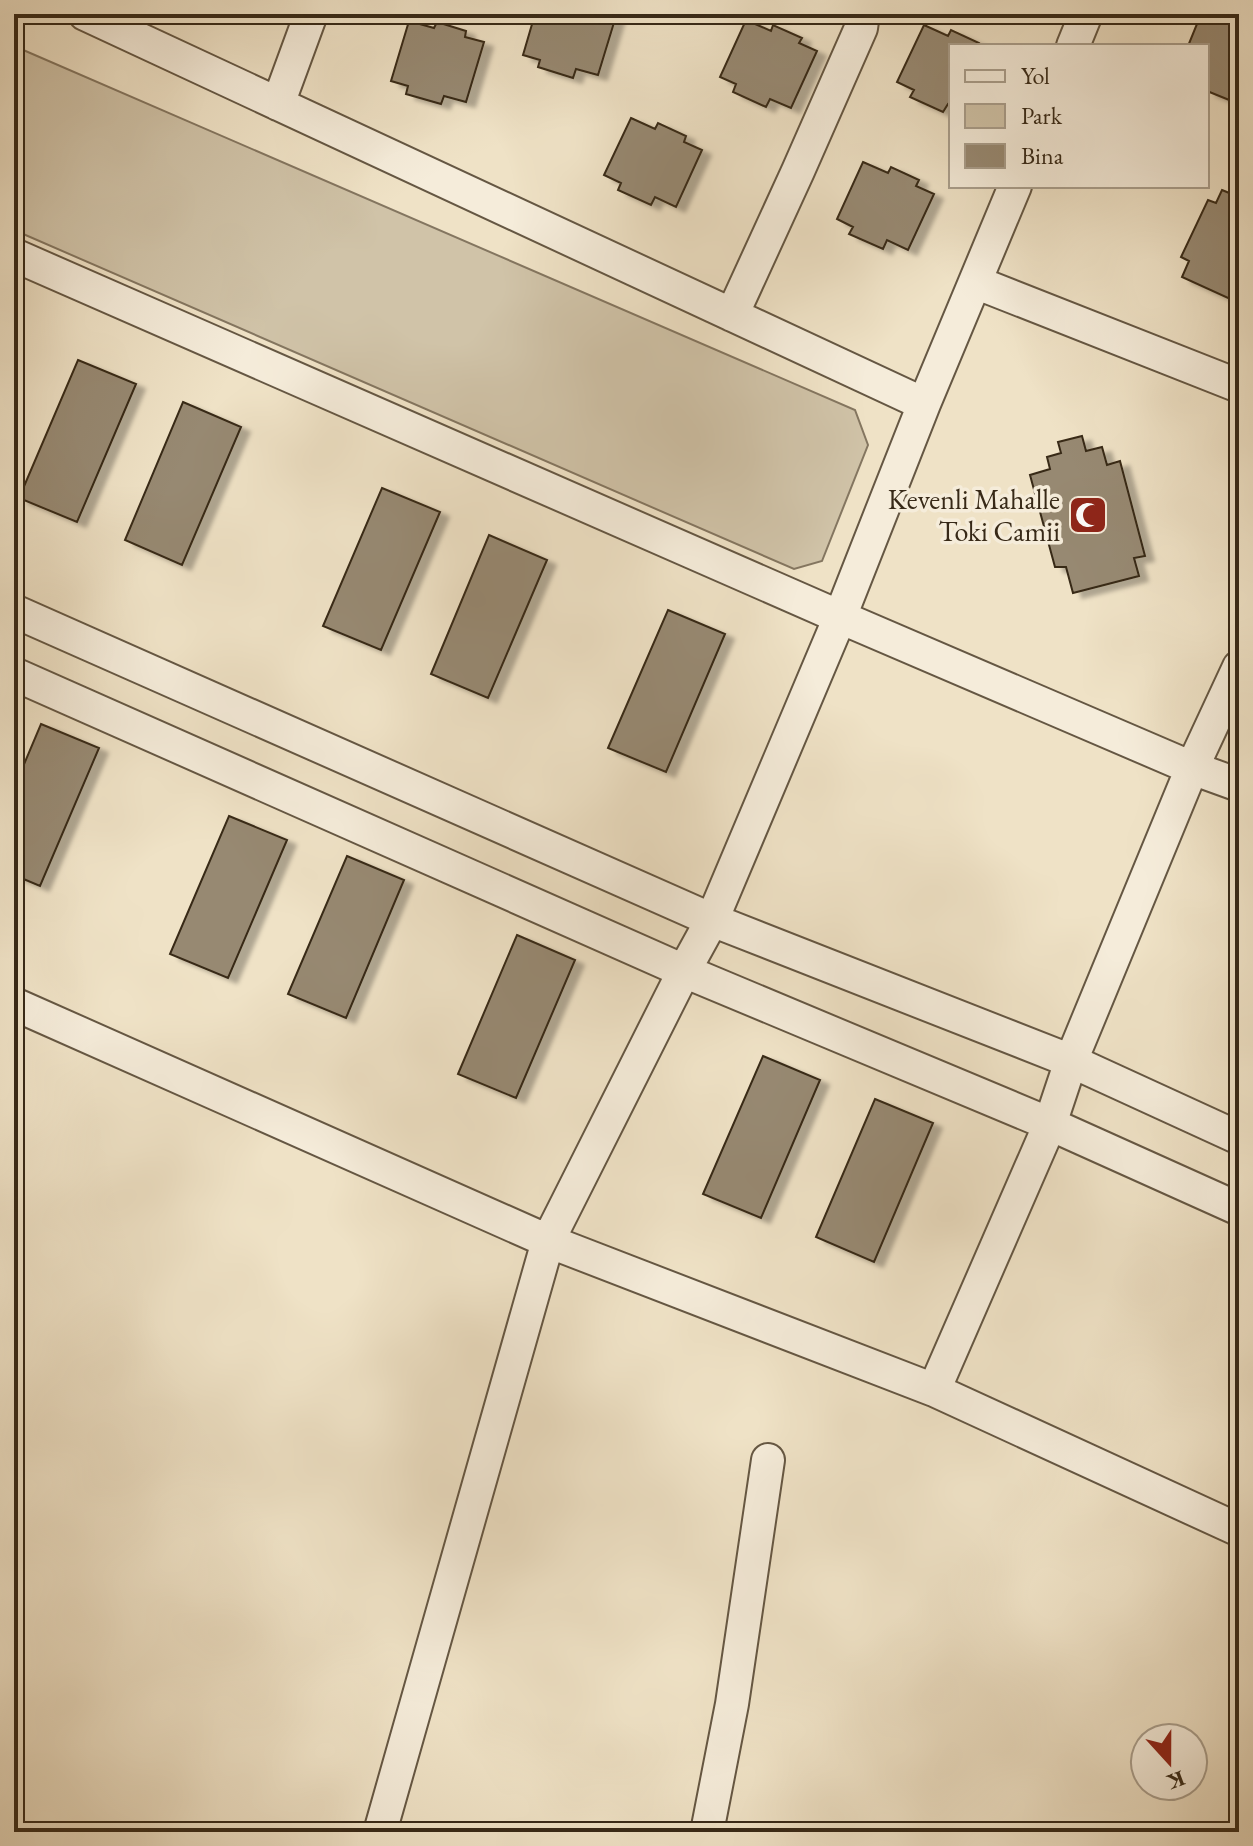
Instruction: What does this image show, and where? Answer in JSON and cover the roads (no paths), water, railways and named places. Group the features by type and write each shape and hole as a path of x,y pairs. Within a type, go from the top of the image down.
{"street":[{"path":"85,14 924,404"},
{"path":"278,104 311,14"},
{"path":"732,315 861,28 863,14"},
{"path":"1074,44 1086,14"},
{"path":"380,1832 548,1241 712,920 840,617 1014,188"},
{"path":"14,255 840,617 1192,768 1239,785"},
{"path":"975,282 1239,386"},
{"path":"14,611 712,920 1071,1061 1239,1138"},
{"path":"934,1390 1050,1124 1071,1061 1192,768 1239,667"},
{"path":"14,674 684,971 1050,1124 1239,1209"},
{"path":"14,1004 548,1241 934,1390 1239,1530"},
{"path":"707,1832 732,1704 768,1460"}],"place":[{"name":"Kevenli Mahalle Toki Camii","path":"1088,515"}]}
